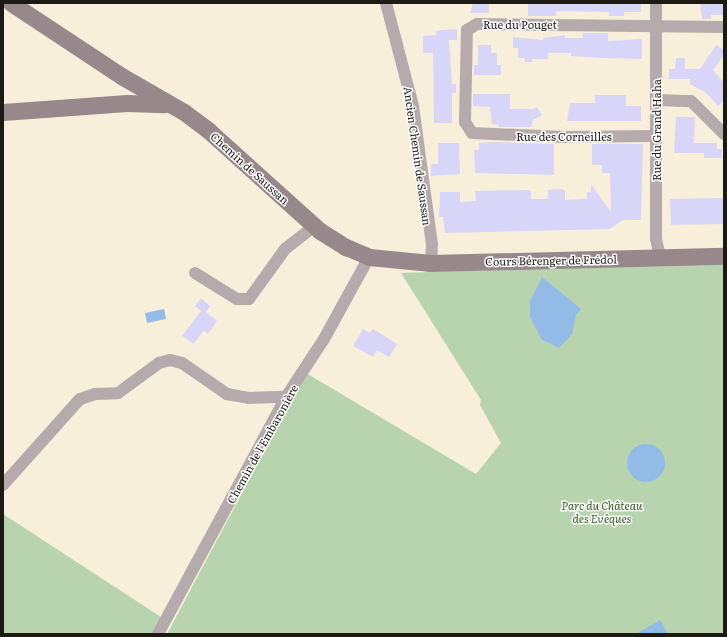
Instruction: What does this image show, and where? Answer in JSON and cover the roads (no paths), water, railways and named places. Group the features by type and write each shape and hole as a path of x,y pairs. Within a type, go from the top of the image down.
{"street":[{"name":"Chemin de Saussan","path":"10,3 122,77 184,112 209,131 314,226 346,247 373,257"},
{"name":"Ancien Chemin de Saussan","path":"386,3 413,106 432,244 432,263"},
{"name":"Rue du Grand Haha","path":"656,3 656,239 660,257"},
{"path":"656,25 724,27"},
{"name":"Rue du Pouget","path":"472,133 465,122 466,30 472,26 656,25"},
{"path":"122,77 127,90 127,103"},
{"path":"656,100 691,101 724,134"},
{"path":"3,112 127,103 170,105"},
{"name":"Rue des Corneilles","path":"472,133 564,137 656,136"},
{"path":"195,273 237,300 249,299 285,249 314,226"},
{"name":"Cours Bérenger de Frédol","path":"373,257 432,263 724,256"},
{"name":"Chemin de l'Embaronière","path":"158,634 286,397 324,339 373,257"},
{"path":"3,485 80,399 95,394 118,393 159,363 170,360 182,363 227,394 249,398 286,397"}],"water":[{"path":"542,277 581,309 576,315 572,334 559,348 542,340 530,317 530,301"},
{"path":"164,309 166,319 147,323 145,313"},
{"path":"646,444 659,450 665,463 659,476 646,482 633,476 627,463 633,450"},
{"path":"660,620 668,634 636,634"}],"park label":[{"name":"Parc du Château des Evêques","path":"602,512"}]}
